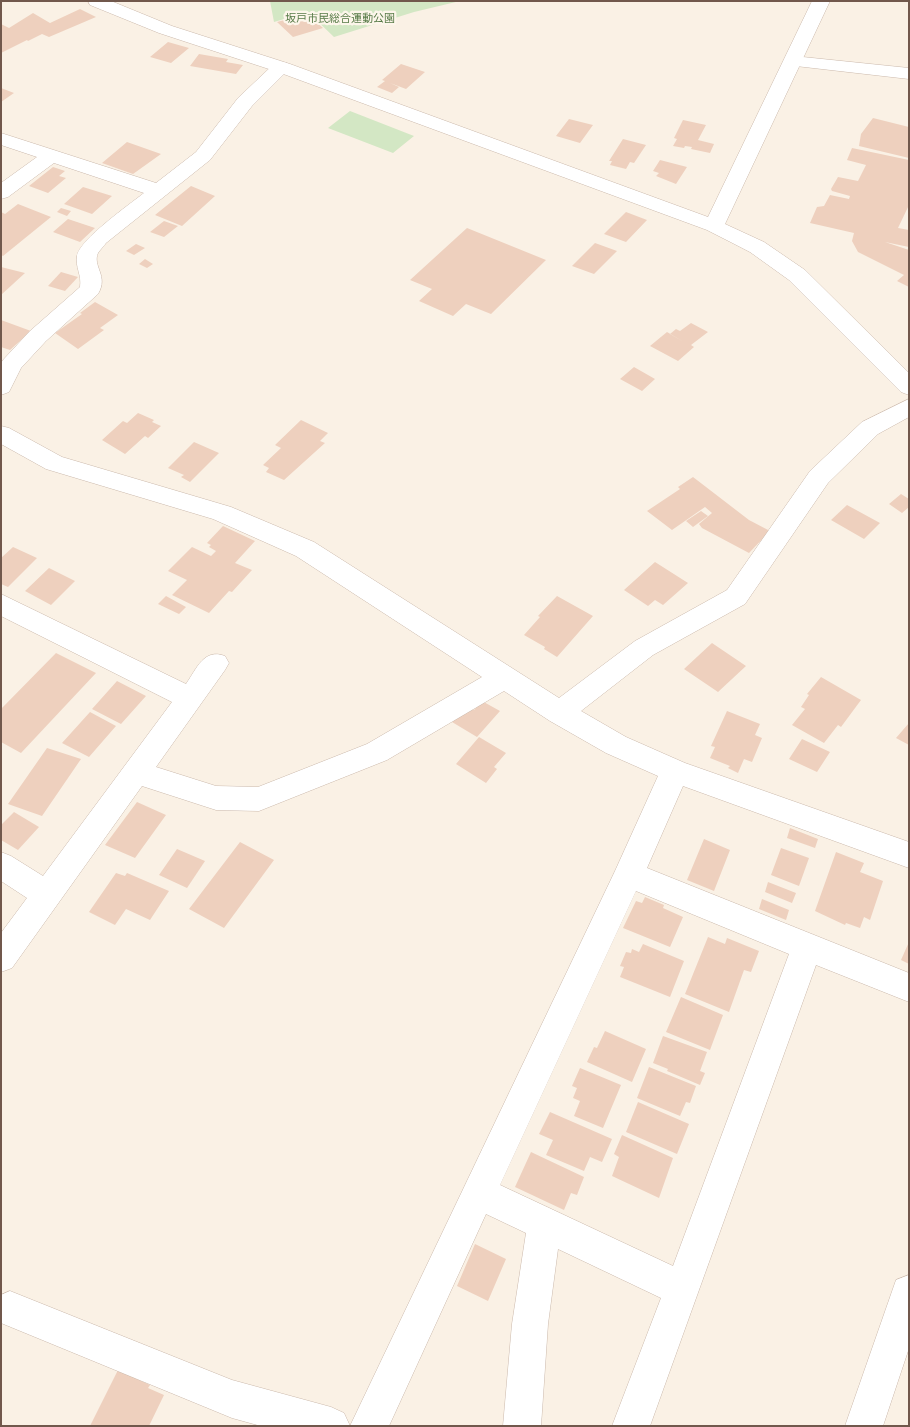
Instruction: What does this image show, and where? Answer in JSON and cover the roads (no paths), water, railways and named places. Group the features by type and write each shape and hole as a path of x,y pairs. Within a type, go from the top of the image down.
{"street":[{"path":"96,1 127,17 158,29 281,67 714,226 758,247 797,275 909,387"},
{"path":"714,226 821,1"},
{"path":"793,61 843,68 882,69 909,74"},
{"path":"1,387 11,365 38,336 90,288 92,278 87,262 87,254 99,239 203,156 245,102 281,67"},
{"path":"1,139 159,191"},
{"path":"1,194 51,156"},
{"path":"560,713 600,680 644,648 736,598 819,476 870,428 909,407"},
{"path":"1,434 54,463 222,514 305,549 560,713 616,745 676,771 909,855"},
{"path":"1,604 189,698"},
{"path":"1,958 137,773 189,698 216,664"},
{"path":"137,773 216,798 259,799 377,752 504,677"},
{"path":"369,1426 676,771"},
{"path":"1,865 48,895"},
{"path":"629,874 909,988"},
{"path":"630,1426 807,947"},
{"path":"479,1193 682,1289"},
{"path":"522,1426 524,1372 537,1263 545,1224"},
{"path":"864,1426 909,1293"},
{"path":"10,1309 232,1399 330,1426"}],"park label":[{"name":"坂戸市民総合運動公園","path":"340,18"}]}
